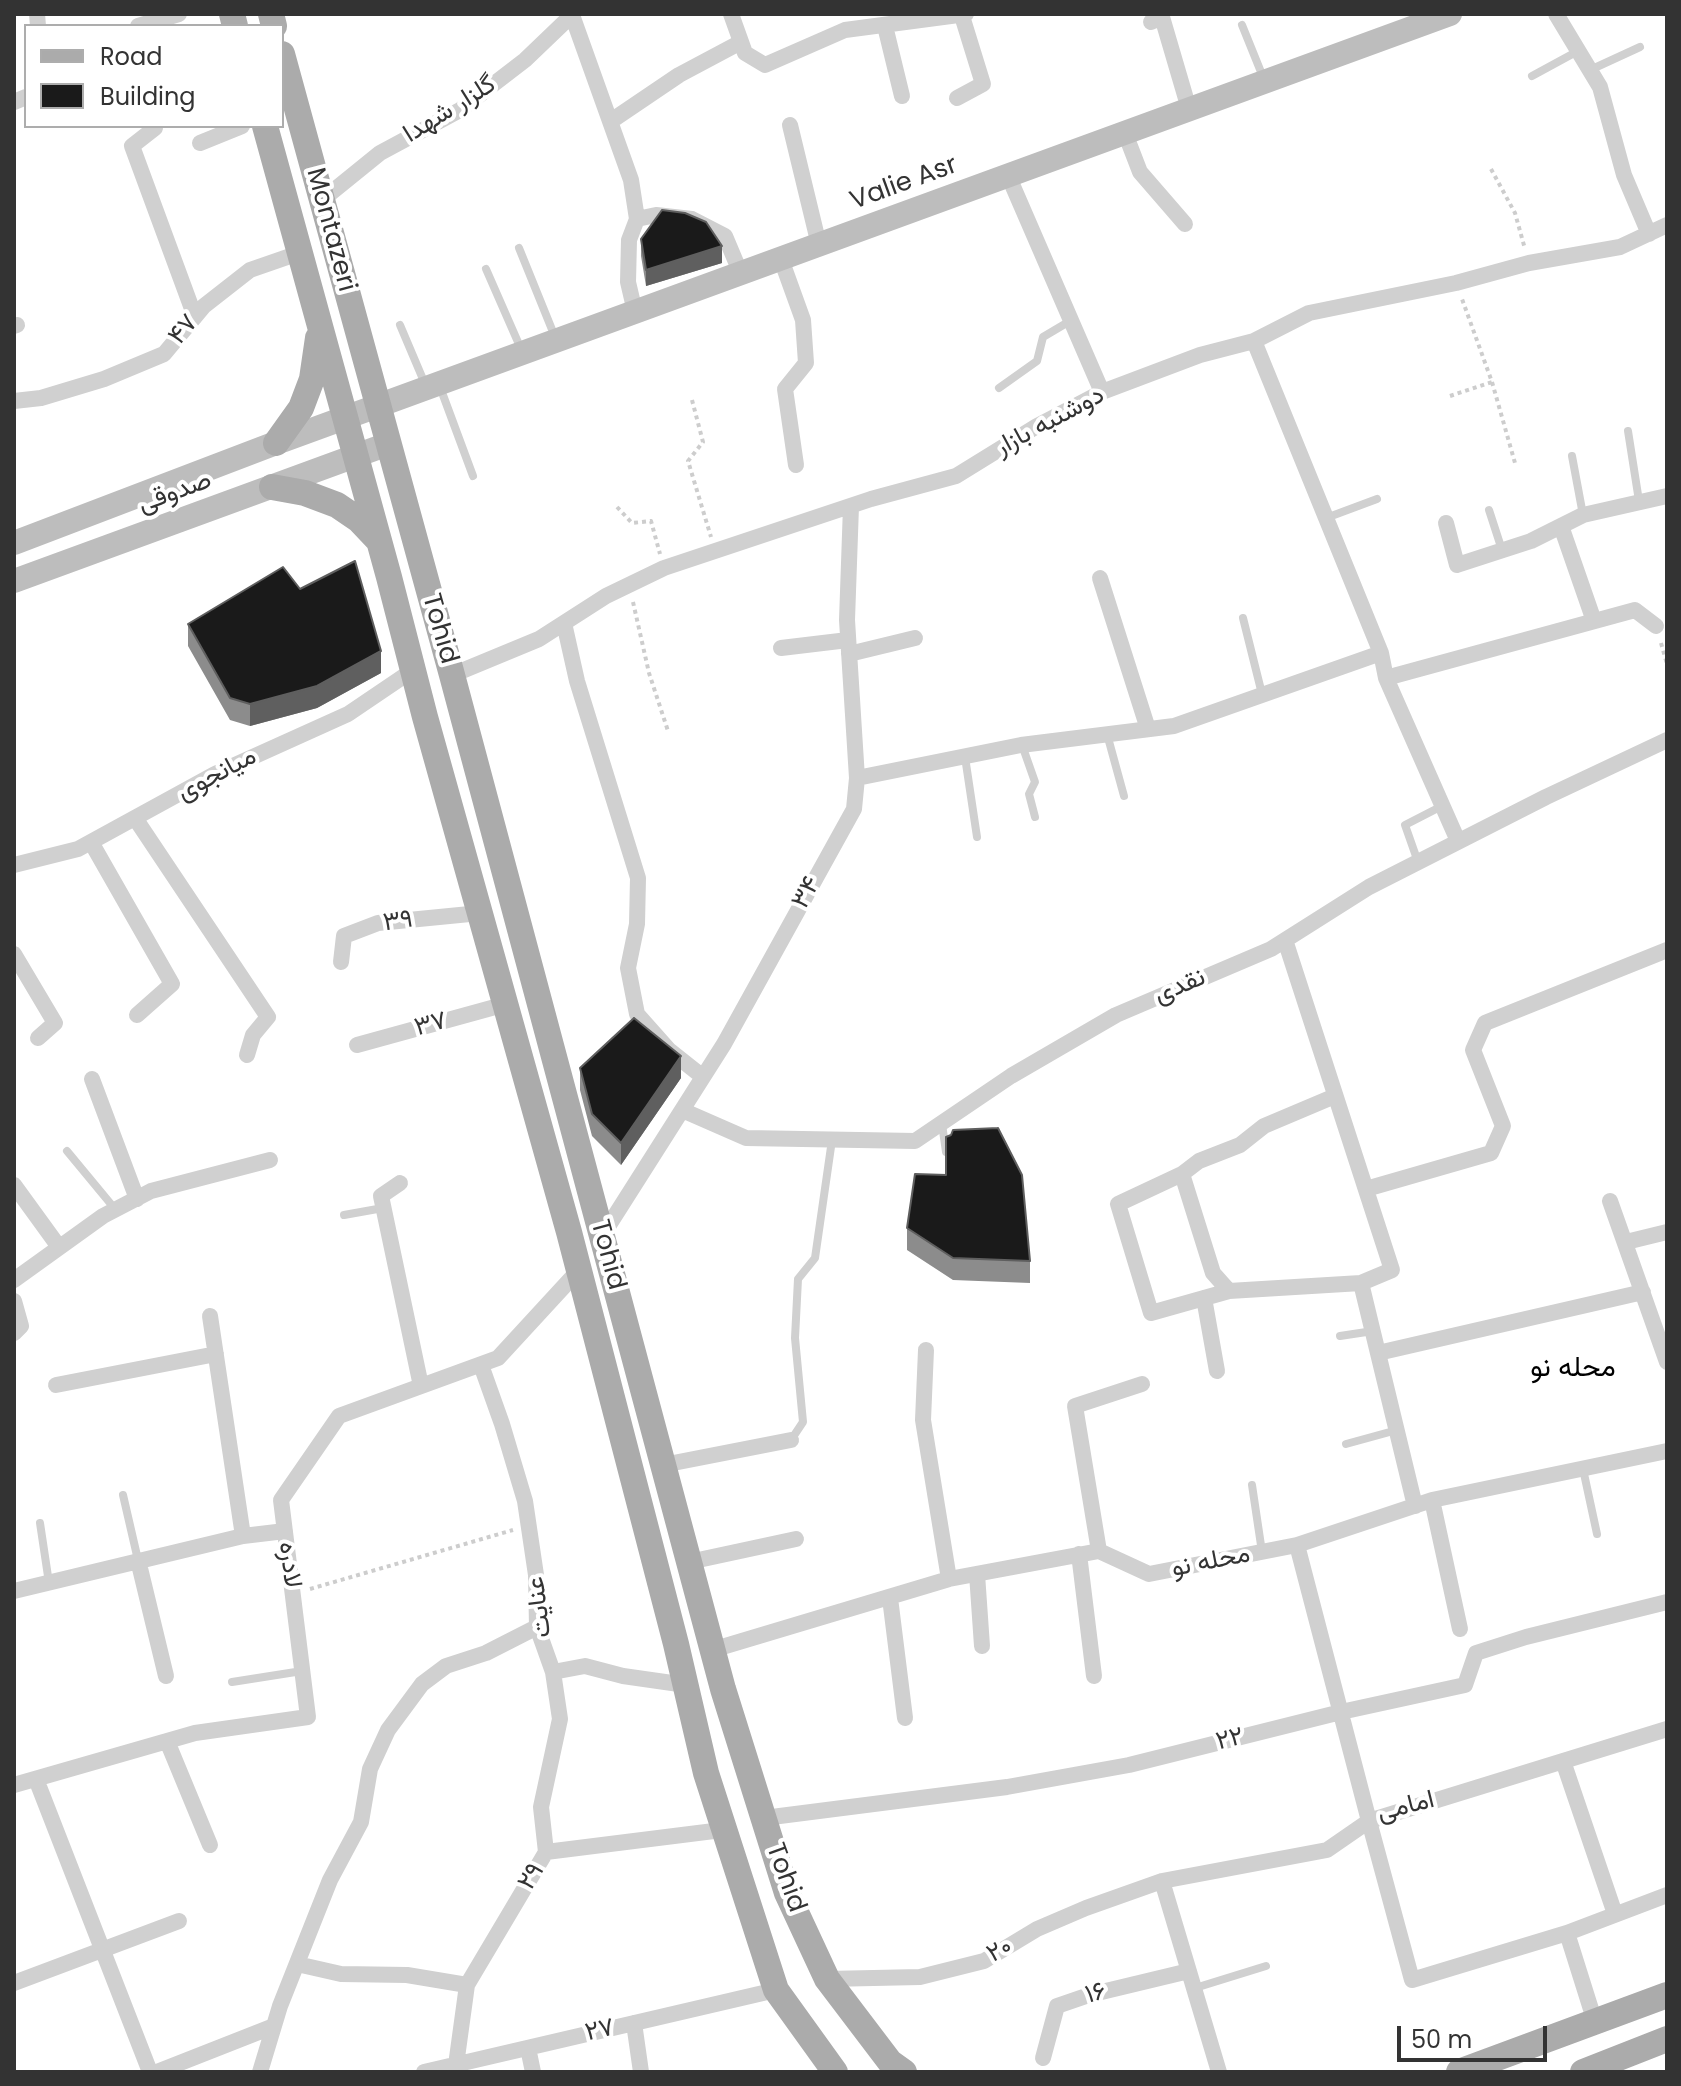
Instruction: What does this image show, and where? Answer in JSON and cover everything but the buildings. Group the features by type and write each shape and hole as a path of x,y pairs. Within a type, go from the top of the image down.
{"main road":[{"name":"Valie Asr","path":"343,419 1450,14"},
{"name":"Montazeri","path":"284,61 378,406"},
{"name":"Montazeri","path":"266,128 343,419"},
{"path":"276,443 301,408 312,379 319,327"},
{"name":"Tohid","path":"378,406 712,1650 787,1893 827,1979 890,2062 904,2072"},
{"name":"Tohid","path":"343,419 579,1270 722,1830 776,1990 835,2072"},
{"name":"صدوقی","path":"14,543 343,419"},
{"name":"صدوقی","path":"14,581 388,444"},
{"path":"272,487 305,493 337,505 359,520 379,541"},
{"path":"124,501 135,537"},
{"path":"614,1404 644,1396"},
{"path":"1459,2072 1667,1995"},
{"path":"1594,2070 1667,2039"}],"street":[{"path":"145,24 179,14"},
{"path":"731,14 745,53 765,65 845,30 964,15 983,84 957,98"},
{"path":"1556,14 1600,87 1624,175 1649,234"},
{"path":"572,15 631,180 637,219 629,240 628,282 635,312"},
{"name":"گلزار شهدا","path":"322,200 380,153 460,110 525,60 572,15"},
{"path":"1151,22 1162,17 1189,109"},
{"path":"885,26 902,96"},
{"path":"611,121 679,75 741,42"},
{"path":"790,125 819,245"},
{"path":"155,128 132,146 195,317"},
{"path":"200,143 237,128"},
{"path":"1125,133 1140,172 1185,224"},
{"path":"1008,175 1102,392"},
{"path":"637,219 656,215 692,219 725,236 741,274"},
{"name":"دوشنبه بازار","path":"452,675 539,639 629,585 664,568 851,506 956,476 1037,426 1102,392 1200,355 1254,341 1309,313 1456,283 1529,263 1620,247 1667,225"},
{"name":"۴۷","path":"14,401 41,398 104,379 164,354 204,306 250,270 299,253"},
{"path":"781,259 803,320 806,363 785,389 796,465"},
{"path":"1254,341 1381,653 1386,678 1458,841"},
{"path":"1446,523 1457,565 1531,541 1583,515 1667,496"},
{"name":"۳۴","path":"602,1236 724,1044 854,809 857,778 848,647 851,506"},
{"path":"1561,526 1594,621"},
{"path":"1100,578 1148,729"},
{"path":"1386,678 1635,610 1656,626"},
{"path":"564,623 577,681 638,878 637,924 628,968 637,1014 669,1050 703,1077"},
{"path":"781,648 848,647 915,638"},
{"path":"857,778 1021,745 1174,726 1381,653"},
{"name":"میانجوی","path":"14,865 78,849 215,774 348,714 413,670"},
{"name":"نقدی","path":"682,1110 746,1138 915,1141 1011,1076 1116,1015 1271,949 1369,887 1667,740"},
{"path":"135,818 268,1017 253,1035 247,1055"},
{"path":"91,842 172,984 137,1015"},
{"name":"۳۹","path":"341,962 344,936 378,923 480,913"},
{"path":"1285,940 1392,1270 1361,1283 1229,1291 1151,1313 1118,1204 1182,1174 1199,1161 1240,1145 1264,1126 1335,1096"},
{"path":"1366,1189 1491,1153 1503,1126 1473,1050 1485,1023 1667,950"},
{"path":"14,954 55,1023 38,1038"},
{"name":"۳۷","path":"357,1045 506,1004"},
{"path":"92,1079 137,1199"},
{"path":"14,1280 115,1210 151,1191 270,1160"},
{"path":"1182,1174 1213,1273 1229,1291"},
{"path":"400,1183 381,1196 421,1386"},
{"path":"14,1185 59,1247"},
{"path":"1610,1201 1643,1292 1661,1325 1667,1362"},
{"path":"1626,1242 1667,1232"},
{"name":"لادره","path":"14,1785 195,1733 308,1717 281,1500 339,1416 498,1358 579,1270"},
{"path":"1361,1283 1415,1506"},
{"path":"1378,1353 1643,1292"},
{"path":"1204,1298 1217,1371"},
{"path":"14,1301 21,1326 14,1333"},
{"path":"210,1316 243,1536"},
{"path":"926,1350 923,1420 949,1579"},
{"path":"56,1385 216,1354"},
{"name":"عنایت","path":"481,1365 525,1501 536,1575 537,1627 553,1672 560,1719 541,1807 546,1852"},
{"path":"712,1650 949,1579 1099,1551 1075,1406 1142,1384"},
{"path":"663,1465 791,1440"},
{"name":"محله نو","path":"1099,1551 1149,1574 1297,1545 1432,1500 1667,1451"},
{"path":"1432,1500 1460,1629"},
{"path":"14,1591 243,1536 285,1531"},
{"path":"689,1562 796,1539"},
{"name":"امامی","path":"1297,1545 1369,1821 1667,1729"},
{"path":"1079,1554 1094,1676"},
{"path":"138,1560 166,1676"},
{"path":"977,1574 982,1646"},
{"path":"890,1598 905,1718"},
{"name":"۲۲","path":"764,1818 1007,1787 1129,1765 1341,1712 1465,1685 1476,1653 1526,1637 1667,1602"},
{"path":"260,2072 274,2026 330,1880 361,1822 370,1769 388,1730 422,1684 446,1666 486,1653 537,1627"},
{"path":"553,1672 585,1666 623,1676 686,1685"},
{"path":"167,1741 210,1845"},
{"path":"1563,1761 1615,1914"},
{"path":"36,1779 150,2072"},
{"path":"1369,1821 1412,1980 1567,1933 1667,1895"},
{"name":"۲۰","path":"827,1979 920,1977 984,1961 1037,1929 1086,1908 1162,1881 1327,1850 1369,1821"},
{"name":"۲۹","path":"456,2065 467,1985 546,1852 722,1830"},
{"path":"1162,1881 1219,2072"},
{"path":"14,1983 179,1921"},
{"path":"1567,1933 1595,2022"},
{"path":"297,1964 341,1974 407,1975 467,1985"},
{"name":"۱۶","path":"1043,2058 1057,2006 1089,1995 1189,1971"},
{"name":"۲۷","path":"432,2071 776,1990"},
{"path":"634,2023 641,2072"},
{"path":"157,2072 274,2026"},
{"path":"528,2048 533,2072"}],"lane":[{"path":"1242,25 1264,82"},
{"path":"1590,70 1640,47"},
{"path":"1532,76 1578,51"},
{"path":"519,248 556,341"},
{"path":"486,269 523,353"},
{"path":"999,388 1037,361 1043,337 1071,321"},
{"path":"400,325 433,386 473,476"},
{"path":"1628,431 1639,501"},
{"path":"1572,456 1583,515"},
{"path":"1326,518 1377,499"},
{"path":"1489,510 1502,550"},
{"path":"1243,618 1263,695"},
{"path":"1106,734 1124,796"},
{"path":"1021,745 1035,782 1029,794 1035,817"},
{"path":"964,756 977,837"},
{"path":"1418,862 1405,825 1442,806"},
{"path":"942,1123 946,1152"},
{"path":"791,1440 803,1422 795,1338 798,1279 815,1258 832,1140"},
{"path":"67,1151 115,1210"},
{"path":"344,1215 383,1208"},
{"path":"1340,1336 1373,1331"},
{"path":"1346,1444 1397,1430"},
{"path":"1583,1469 1597,1534"},
{"path":"1252,1485 1262,1552"},
{"path":"123,1495 138,1560"},
{"path":"40,1523 49,1584"},
{"path":"232,1682 303,1671"},
{"path":"1194,1988 1266,1966"}],"path":[{"path":"1491,169 1515,213 1529,263"},
{"path":"1456,283 1492,382 1515,463"},
{"path":"1450,396 1492,382"},
{"path":"692,400 703,442 688,461 716,551"},
{"path":"617,507 632,523 651,521 664,568"},
{"path":"629,585 649,673 668,731"},
{"path":"293,1594 528,1526"}],"district":[{"name":"محله نو","path":"1573,1369"}]}
